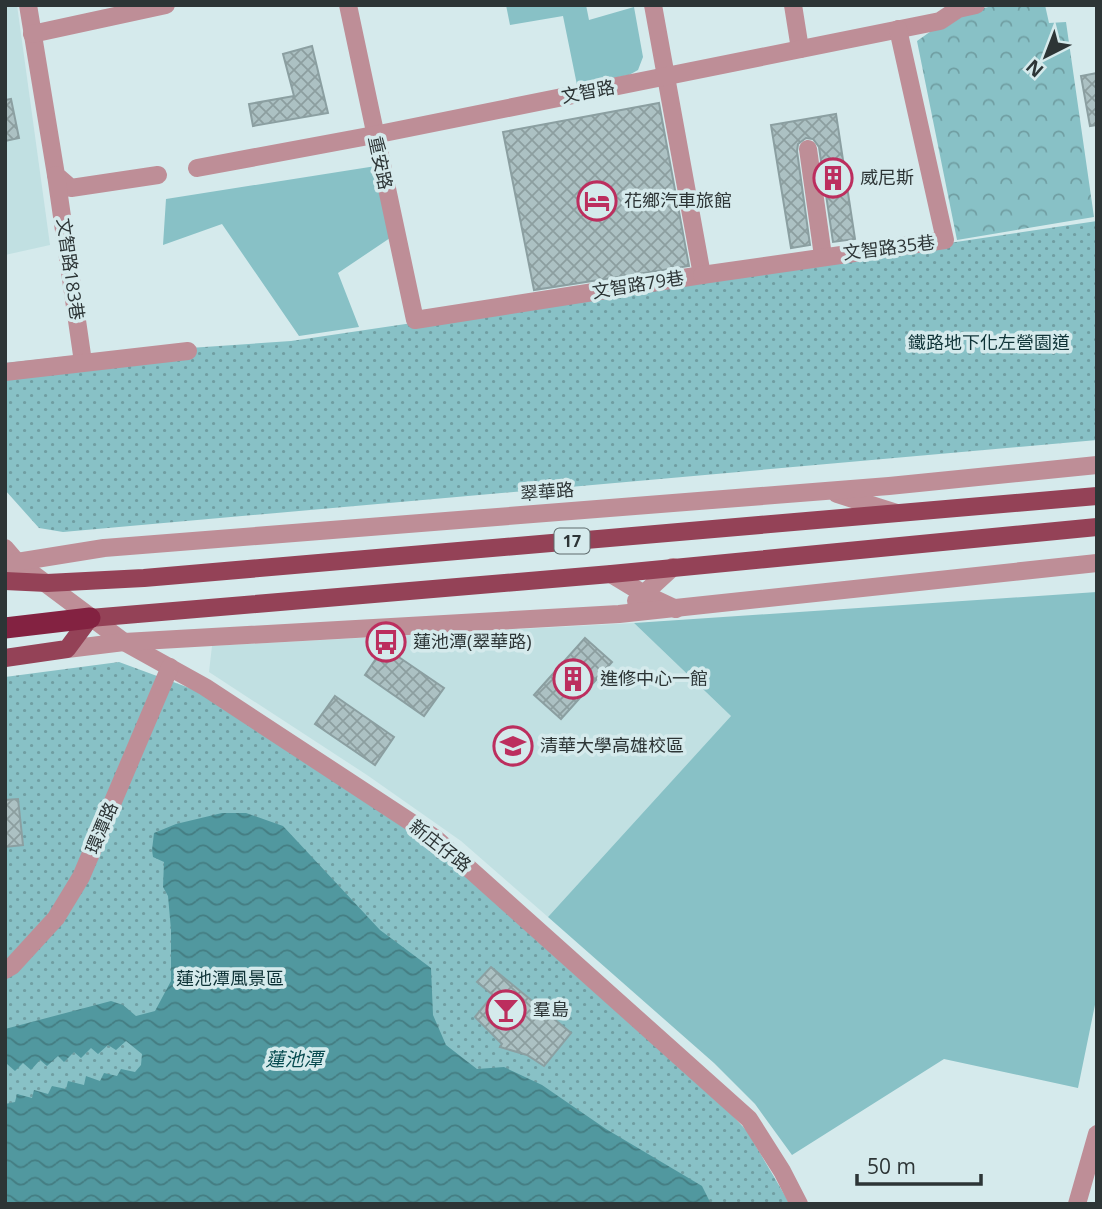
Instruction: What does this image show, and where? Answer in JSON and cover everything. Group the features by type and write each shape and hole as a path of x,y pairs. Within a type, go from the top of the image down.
{"highway":[{"path":"5,628 90,618"}],"main road":[{"name":"17","path":"5,581 47,583 144,578 1097,496"},
{"name":"17","path":"90,618 611,574 1097,527"},
{"path":"5,657 67,649 90,618"}],"street":[{"path":"28,5 56,175 71,188 158,175"},
{"path":"33,34 166,5"},
{"name":"重安路","path":"348,5 415,320"},
{"name":"文智路79巷","path":"415,320 702,275 653,5"},
{"path":"793,5 800,49"},
{"name":"文智路","path":"197,168 940,21 958,9 976,5"},
{"name":"文智路35巷","path":"702,275 945,240 898,29"},
{"path":"808,149 823,256"},
{"name":"文智路183巷","path":"56,175 83,362"},
{"path":"5,372 188,351"},
{"name":"翠華路","path":"9,561 132,546 889,486 1097,465"},
{"path":"835,519 889,486"},
{"path":"828,491 897,513"},
{"name":"新庄仔路","path":"9,561 47,583 124,642 205,687 435,838 749,1119 799,1204"},
{"path":"67,649 124,642 620,614 1097,563"},
{"path":"620,614 673,568"},
{"path":"611,574 676,609"},
{"name":"環潭路","path":"5,970 12,967 57,918 81,877 170,667"},
{"path":"1077,1204 1097,1134"}],"shaded area":[{"path":"5,5 17,5 50,245 5,255"},
{"name":"清華大學高雄校區","path":"634,623 731,716 548,917 461,841 367,775 209,672 212,646"}],"green space":[{"path":"506,5 586,5 589,20 634,7 643,57 638,70 629,75 577,85 563,16 510,25"},
{"path":"997,5 1045,5 1049,23 1066,22 1094,217 957,240 917,41 954,15"},
{"path":"376,166 390,238 338,273 359,327 299,336 222,224 163,245 166,199"},
{"name":"鐵路地下化左營園道","path":"1097,221 1097,440 63,532 39,528 5,490 5,363 291,341"},
{"path":"1097,592 1097,995 1078,1088 944,1059 792,1155 755,1104 714,1063 548,917 731,716 634,623"},
{"name":"蓮池潭風景區","path":"119,662 195,690 412,830 446,856 717,1099 747,1131 790,1204 5,1204 5,677"}],"water":[{"name":"蓮池潭","path":"222,813 246,813 283,826 380,930 431,968 433,1015 446,1045 477,1069 504,1067 542,1085 606,1129 702,1186 711,1204 5,1204 5,1104 15,1102 17,1094 32,1098 34,1090 48,1094 52,1086 66,1089 68,1081 84,1085 86,1076 100,1081 104,1073 117,1076 121,1069 135,1072 141,1065 142,1054 126,1041 116,1050 108,1045 98,1054 91,1048 81,1058 74,1052 64,1062 58,1056 47,1066 40,1060 31,1070 23,1063 15,1071 7,1064 5,1029 111,1001 123,1005 136,1016 155,1011 171,981 171,930 168,896 163,887 164,862 153,857 154,833 176,824"}],"building":[{"path":"312,46 328,113 253,126 249,104 294,96 283,54"},
{"path":"1097,73 1097,125 1090,126 1081,76"},
{"path":"11,99 19,138 5,141 5,100"},
{"name":"花鄉汽車旅館","path":"659,103 689,266 534,290 503,132"},
{"path":"836,114 855,239 833,242 819,147 813,139 806,138 798,144 797,151 810,245 791,248 771,125"},
{"name":"進修中心一館","path":"585,638 612,662 561,719 534,695"},
{"path":"384,647 444,688 424,716 365,675"},
{"path":"335,696 394,737 375,765 315,724"},
{"path":"18,799 23,845 5,847 5,800"},
{"path":"491,967 571,1033 544,1066 527,1055 500,1047 502,1044 475,1017 493,995 477,982"}],"place":[{"name":"威尼斯","path":"833,178"},
{"name":"花鄉汽車旅館","path":"597,201"},
{"name":"蓮池潭(翠華路)","path":"386,642"},
{"name":"進修中心一館","path":"573,679"},
{"name":"清華大學高雄校區","path":"513,746"},
{"name":"羣島","path":"506,1010"}]}
